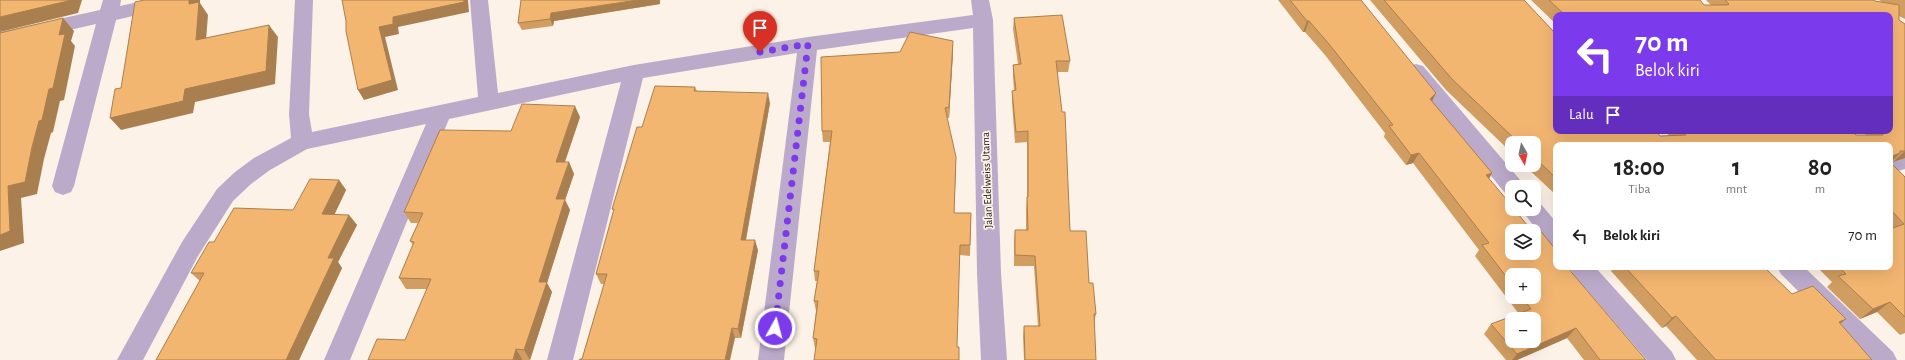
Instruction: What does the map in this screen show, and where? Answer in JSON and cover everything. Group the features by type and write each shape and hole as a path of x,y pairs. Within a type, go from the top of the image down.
{"street":[{"path":"0,39 110,8 176,0"},
{"path":"302,142 299,114 304,0"},
{"path":"479,0 489,103"},
{"path":"63,186 110,8"},
{"path":"130,360 190,249 225,195 243,178 262,164 302,142 634,72 808,44 982,10"},
{"name":"Jalan Edelweiss Utama","path":"982,10 989,273 994,360"},
{"path":"771,360 808,44"},
{"path":"1402,54 1507,180"},
{"path":"560,360 634,72"},
{"path":"337,360 441,112"},
{"path":"1893,164 1905,161"},
{"path":"1893,174 1905,184"},
{"path":"1538,216 1553,234"},
{"path":"1584,270 1663,360"},
{"path":"1792,270 1884,360"}],"building":[{"path":"0,0 68,0 68,1 0,17"},
{"path":"144,0 189,0 189,4 199,2 196,40 269,25 266,71 185,89 183,101 110,118 115,89 121,88 135,2"},
{"path":"342,0 464,0 464,2 393,17 393,24 379,27 392,80 358,90 346,31 346,21"},
{"path":"521,0 638,0 551,13 550,19 518,23"},
{"path":"1290,0 1361,0 1436,93 1430,99 1492,173 1486,175 1505,198 1505,216 1520,216 1526,224 1505,224 1505,260 1541,260 1541,231 1553,246 1553,270 1570,270 1646,360 1600,360 1576,328 1541,343 1541,312 1523,312 1531,309 1527,304 1541,304 1541,268 1505,268 1505,275 1482,245 1489,243 1419,153 1411,155 1389,126 1393,125 1309,21 1307,21"},
{"path":"1384,0 1524,0 1553,31 1553,134 1658,134 1660,136 1686,135 1685,134 1893,134 1893,12 1562,12 1549,0 1700,0 1704,5 1727,5 1729,4 1725,0 1873,0 1899,5 1899,20 1905,24 1905,151 1900,151 1900,153 1893,156 1893,142 1553,142 1553,175 1541,164 1541,136 1512,136 1452,79"},
{"path":"1062,15 1070,61 1056,61 1062,112 1065,112 1070,231 1086,231 1089,283 1093,283 1096,314 1094,314 1096,360 1025,360 1024,326 1040,326 1035,256 1015,255 1015,230 1028,230 1028,131 1016,132 1012,91 1016,90 1013,65 1021,64 1014,18"},
{"path":"63,18 59,35 65,34 53,88 49,89 42,120 39,121 25,182 8,186 10,231 0,235 0,33"},
{"path":"910,32 953,41 949,107 945,108 956,157 954,213 971,213 970,245 960,245 957,347 959,347 959,360 814,360 817,339 813,338 818,301 814,301 819,271 814,271 832,131 822,131 821,57 900,52"},
{"path":"655,86 695,87 694,91 768,93 741,240 755,240 738,329 732,328 725,360 579,360 582,359 607,274 596,274 614,209 612,209 637,127 642,127"},
{"path":"522,104 575,106 556,162 569,162 556,199 565,199 539,282 547,282 524,350 516,349 513,360 368,360 377,339 405,340 431,279 399,278 414,242 410,241 423,213 404,212 440,130 511,131"},
{"path":"1893,165 1905,177 1905,317 1890,302 1873,309 1838,276 1846,274 1842,270 1893,270 1893,228 1904,224 1893,212"},
{"path":"310,179 339,180 322,214 349,215 328,258 334,258 286,360 156,360 204,273 191,273 209,242 214,242 234,208 293,210"},
{"path":"1628,270 1767,270 1792,294 1813,286 1846,319 1839,322 1872,360 1716,360 1676,316 1672,318"},
{"path":"1505,319 1505,340 1491,324"},
{"path":"1512,348 1531,348 1517,354"}],"route":[{"path":"760,52 808,44 775,328"}]}
